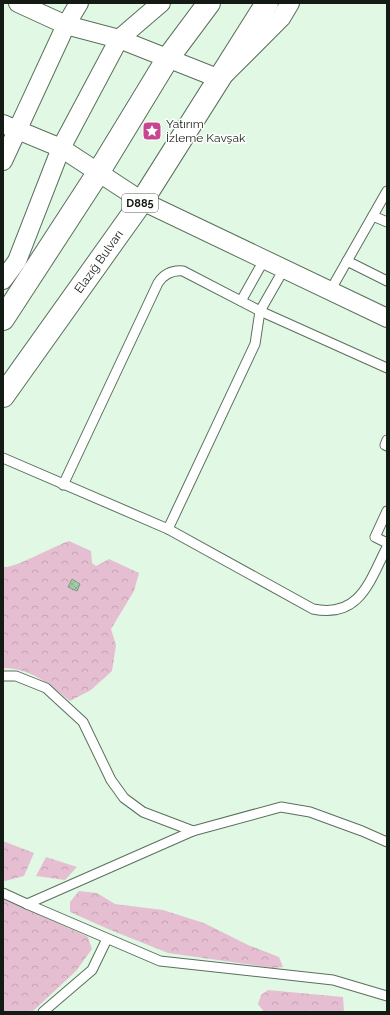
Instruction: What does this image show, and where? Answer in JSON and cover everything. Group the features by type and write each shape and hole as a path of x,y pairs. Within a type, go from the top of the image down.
{"highway":[{"path":"3,319 98,173 168,58 209,3"},
{"name":"Elazığ Bulvarı","path":"3,396 142,201 220,80 267,3"}],"street":[{"path":"18,3 66,25 119,39 220,80 281,18 290,3"},
{"path":"3,161 10,127 79,3"},
{"path":"3,280 10,257 61,148 119,39 161,3"},
{"path":"10,127 61,148 142,201 387,318"}],"lane":[{"path":"330,291 387,191"},
{"path":"373,216 387,222"},
{"path":"241,301 264,260"},
{"path":"347,261 387,281"},
{"path":"168,529 256,344 260,311 284,269"},
{"path":"64,484 160,279 164,275 173,271 183,270 260,311 387,368"},
{"path":"387,440 385,445 387,446"},
{"path":"3,458 168,529 314,609 333,611 342,609 358,600 364,593 387,547"},
{"path":"387,511 375,537 387,543"},
{"path":"3,676 16,676 46,688 83,722 111,780 124,798 143,812 193,831"},
{"path":"27,904 193,831 281,807 310,812 387,842"},
{"path":"3,893 160,961 333,980 387,996"},
{"path":"43,1012 92,970 107,938"}],"green space":[{"path":"69,541 91,551 92,563 96,566 109,559 139,573 134,591 111,629 116,645 112,671 91,690 70,701 40,678 22,671 3,668 3,567 8,567 25,561"},
{"path":"3,841 34,853 24,876 5,881 3,880"},
{"path":"46,857 77,867 65,880 36,876"},
{"path":"79,891 97,893 115,904 163,910 204,923 248,945 279,957 283,967 273,968 168,953 70,912 70,902"},
{"path":"3,898 88,937 92,949 76,971 32,1012 3,1012"},
{"path":"268,990 343,997 344,1012 264,1012 258,1004 261,995"}],"building":[{"path":"72,579 80,584 77,591 68,587"}],"place":[{"name":"Yatırım İzleme Kavşak","path":"152,131"}]}
